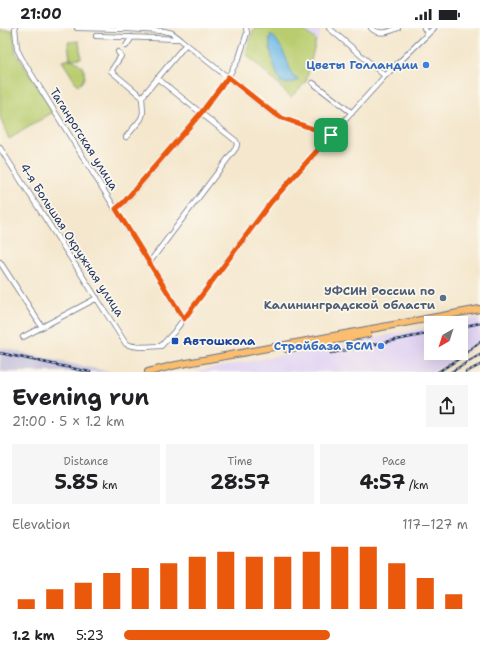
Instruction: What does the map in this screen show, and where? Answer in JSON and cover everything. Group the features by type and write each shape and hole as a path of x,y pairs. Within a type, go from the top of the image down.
{"main road":[{"path":"148,372 480,309"},
{"path":"165,372 219,359 307,346 480,313"}],"street":[{"name":"Таганрогская улица","path":"15,28 17,49 22,59 184,319"},
{"path":"77,28 164,31 172,34 272,112 282,118 331,135"},
{"path":"116,209 124,202 201,113 228,77 238,58 247,33 246,28"},
{"path":"329,28 386,76"},
{"path":"372,28 377,33 386,33 398,28"},
{"path":"424,28 428,34"},
{"path":"184,319 271,202 386,76 434,28"},
{"path":"96,36 180,39"},
{"path":"126,46 132,37"},
{"path":"126,137 141,119 143,113 142,97 186,44"},
{"path":"118,52 121,56 120,59 111,72 142,97"},
{"path":"149,263 236,148 237,144 236,141 157,78"},
{"path":"313,83 352,113"},
{"name":"4-я Большая Окружная улица","path":"0,148 126,344 138,347 161,346 184,319"},
{"path":"0,262 42,327"},
{"path":"23,337 97,298"}],"shaded area":[{"path":"301,28 321,28 318,40 316,40"},
{"name":"Стройбаза БСМ","path":"478,318 480,339 468,349 468,320"},
{"name":"Стройбаза БСМ","path":"424,328 424,360 453,360 433,372 192,372"},
{"path":"0,347 44,358 111,372 0,371"}],"green space":[{"path":"254,28 301,28 316,40 306,82 291,97 246,54"},
{"path":"0,30 13,30 16,53 53,112 9,139 0,118"},
{"path":"79,41 81,58 70,59 68,42"},
{"path":"70,59 79,64 84,70 84,78 78,86 62,61"}],"water":[{"path":"271,34 284,54 292,76 300,80 287,84 279,81 271,50"}],"railway":[{"path":"468,326 480,323"},
{"path":"331,353 424,334"},
{"path":"438,372 460,358 480,342"},
{"path":"0,353 90,372"},
{"path":"451,372 480,355"},
{"path":"466,372 480,365"}],"place":[{"name":"Цветы Голландии","path":"426,65"},
{"name":"УФСИН России по Калининградской области","path":"443,298"},
{"name":"Автошкола","path":"175,341"},
{"name":"Стройбаза БСМ","path":"381,346"}],"route":[{"path":"228,77 272,112 282,118 331,135 271,202 184,319 116,209 124,202 201,113 228,77"}]}
